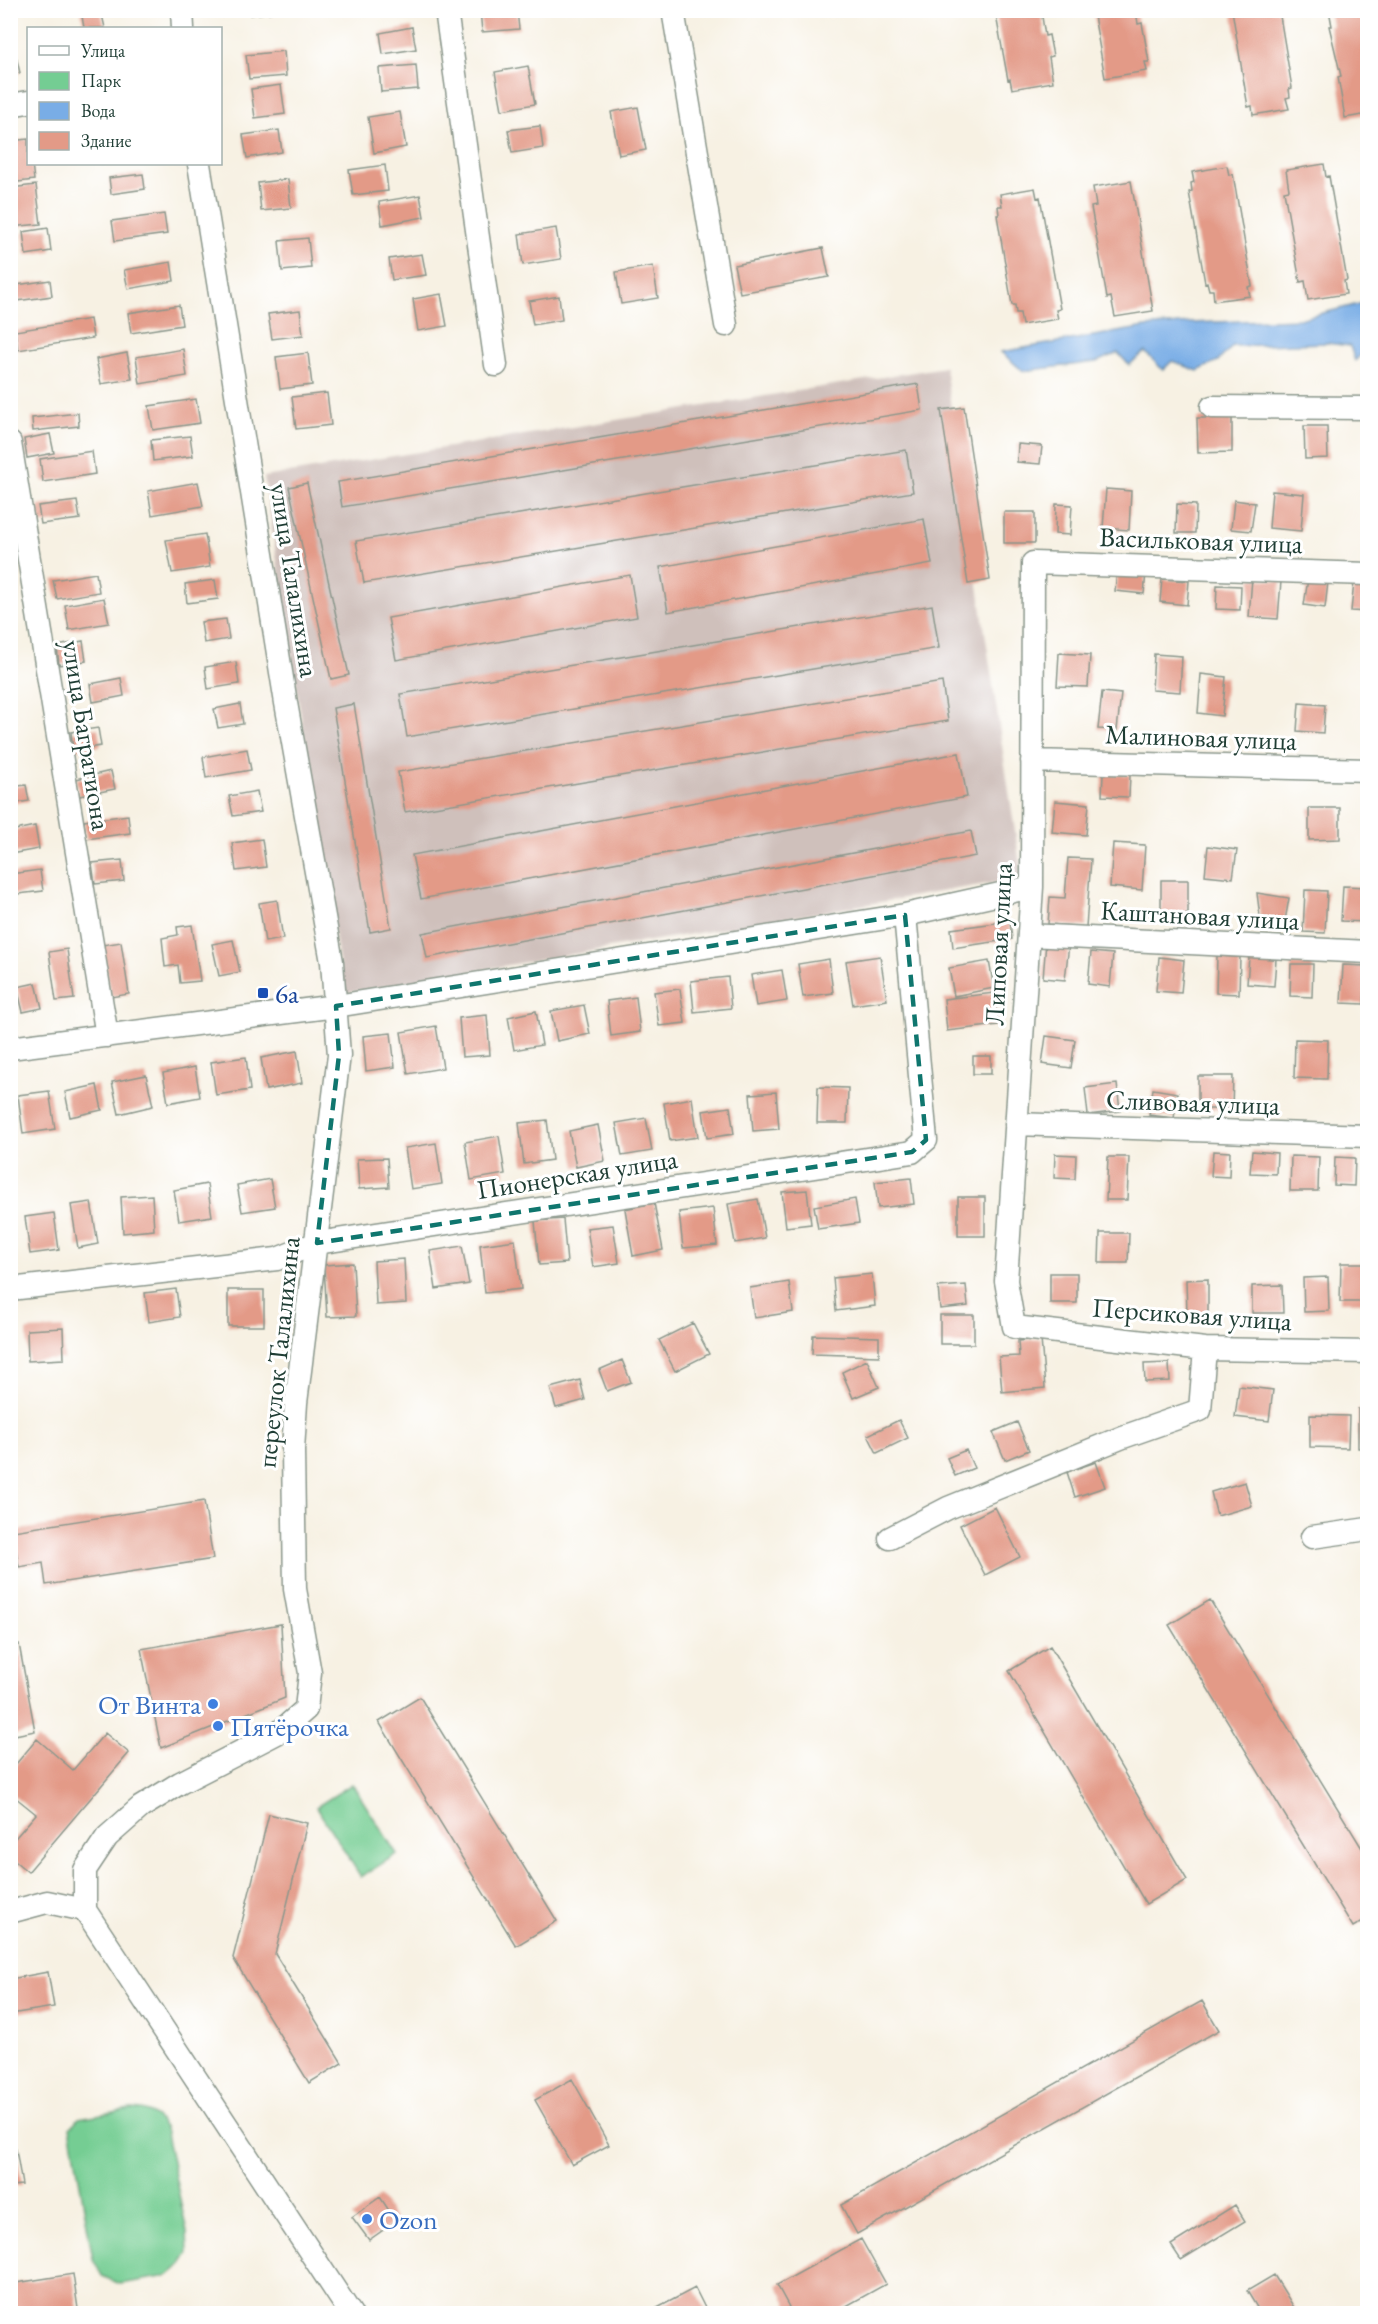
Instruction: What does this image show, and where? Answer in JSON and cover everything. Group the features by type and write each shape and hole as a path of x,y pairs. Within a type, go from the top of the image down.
{"street":[{"path":"182,10 183,27"},
{"path":"446,10 496,365"},
{"path":"673,10 726,325"},
{"path":"10,105 27,102"},
{"name":"улица Талалихина","path":"199,165 286,703 332,962 336,1006"},
{"path":"1212,407 1368,408"},
{"name":"улица Багратиона","path":"10,443 107,1036"},
{"name":"Васильковая улица","path":"1033,563 1368,574"},
{"name":"Липовая улица","path":"1014,1327 1006,1281 1032,887 1033,563"},
{"name":"Малиновая улица","path":"1032,761 1368,770"},
{"path":"10,1048 336,1006 905,915 1032,887"},
{"name":"Пионерская улица","path":"10,1289 277,1259 317,1243 912,1152 926,1140 905,915"},
{"name":"Каштановая улица","path":"1029,935 1368,952"},
{"name":"переулок Талалихина","path":"85,1910 85,1870 107,1837 141,1807 180,1783 281,1731 306,1709 310,1673 295,1589 293,1450 296,1404 339,1055 336,1006"},
{"name":"Сливовая улица","path":"1016,1124 1368,1136"},
{"name":"Персиковая улица","path":"1014,1327 1205,1349 1368,1352"},
{"path":"890,1538 948,1508 1123,1437 1200,1410 1205,1349"},
{"path":"1312,1537 1368,1529"},
{"path":"10,1912 47,1902 85,1910 351,2313"}],"highlighted area":[{"path":"905,915 926,1140 912,1152 317,1243 339,1055 336,1006"}],"shaded area":[{"path":"945,367 1022,878 344,993 264,477"}],"green space":[{"path":"352,1784 397,1854 361,1877 316,1807"},
{"path":"131,2109 143,2110 151,2114 165,2129 187,2232 188,2253 181,2265 168,2276 120,2284 102,2276 93,2259 70,2127 79,2118"}],"water":[{"path":"1367,302 1367,348 1355,361 1350,346 1327,343 1233,346 1218,361 1198,371 1172,361 1163,370 1145,352 1129,365 1118,353 1096,362 1023,371 1001,352 1146,327 1299,319"}],"building":[{"path":"81,10 101,10 105,27 84,27"},
{"path":"249,10 274,10 274,12 250,15"},
{"path":"480,10 517,10 519,29 482,32"},
{"path":"995,10 1041,10 1045,36 1049,35 1053,56 1049,57 1053,82 1012,89 1010,79 1008,80"},
{"path":"1093,10 1136,10 1138,24 1142,23 1149,62 1145,62 1147,71 1105,78"},
{"path":"1232,10 1279,10 1292,88 1289,89 1290,97 1286,98 1289,109 1253,115 1252,106 1248,107"},
{"path":"1329,10 1368,10 1368,114 1345,118 1338,77 1341,76 1329,26 1332,26"},
{"path":"412,27 416,49 383,54 380,33"},
{"path":"10,30 20,73 10,75"},
{"path":"284,51 286,76 249,79 246,55"},
{"path":"416,65 418,89 381,92 379,68"},
{"path":"528,66 535,104 502,110 495,72"},
{"path":"281,85 285,114 255,118 251,89"},
{"path":"638,107 646,150 619,155 611,112"},
{"path":"400,112 406,147 374,153 368,117"},
{"path":"540,126 543,148 512,153 508,130"},
{"path":"279,130 282,152 247,158 243,135"},
{"path":"27,139 27,165 32,165 34,180 10,183 10,141"},
{"path":"1324,164 1326,177 1329,176 1347,280 1344,281 1346,294 1308,300 1305,281 1300,282 1284,191 1289,190 1286,170"},
{"path":"385,165 388,191 353,195 349,170"},
{"path":"1227,166 1229,175 1233,174 1252,286 1248,287 1250,296 1214,301 1213,290 1209,290 1207,282 1205,283 1189,192 1192,191 1191,183 1194,182 1192,172"},
{"path":"143,174 145,189 111,194 109,178"},
{"path":"288,179 291,208 261,211 258,183"},
{"path":"1131,181 1153,311 1115,317 1111,297 1107,298 1091,207 1096,206 1093,187"},
{"path":"36,185 41,224 10,227 10,188"},
{"path":"1035,188 1037,198 1040,197 1060,309 1056,310 1058,319 1022,325 1020,313 1016,313 1015,305 1012,305 997,215 999,215 998,206 1002,206 1000,194"},
{"path":"420,195 424,217 382,225 379,202"},
{"path":"164,214 167,234 115,241 112,221"},
{"path":"48,228 51,251 26,255 23,232"},
{"path":"556,228 561,259 523,265 519,234"},
{"path":"308,238 311,268 282,271 279,241"},
{"path":"823,248 829,277 740,293 734,265"},
{"path":"422,254 426,275 392,280 389,259"},
{"path":"171,262 174,281 128,289 124,270"},
{"path":"653,266 658,298 621,304 616,272"},
{"path":"50,280 52,296 10,302 10,286"},
{"path":"441,294 447,326 418,331 413,299"},
{"path":"559,296 562,320 533,325 529,301"},
{"path":"179,305 182,325 131,333 128,313"},
{"path":"300,310 303,335 272,339 268,314"},
{"path":"90,319 93,338 18,350 15,331"},
{"path":"183,349 187,376 140,384 136,357"},
{"path":"127,353 132,379 101,384 96,359"},
{"path":"308,353 312,385 280,389 276,357"},
{"path":"918,384 922,410 342,507 338,482"},
{"path":"327,393 331,425 296,429 292,397"},
{"path":"196,399 200,423 153,430 149,406"},
{"path":"964,407 990,580 968,584 941,410"},
{"path":"78,413 79,426 33,431 32,418"},
{"path":"1197,418 1232,418 1232,452 1198,453"},
{"path":"1304,426 1327,426 1328,458 1305,459"},
{"path":"50,434 54,453 27,458 24,439"},
{"path":"190,436 193,456 153,461 151,440"},
{"path":"1018,444 1042,446 1040,464 1017,462"},
{"path":"906,450 913,492 364,583 356,541"},
{"path":"92,451 95,474 43,482 40,459"},
{"path":"198,482 203,506 152,515 148,491"},
{"path":"307,483 349,675 331,679 289,487"},
{"path":"1106,489 1131,491 1129,530 1103,528"},
{"path":"1272,491 1304,494 1301,531 1269,528"},
{"path":"1234,500 1255,503 1251,531 1231,529"},
{"path":"77,501 80,519 41,524 38,506"},
{"path":"1056,504 1072,505 1070,535 1055,534"},
{"path":"1177,504 1196,505 1195,533 1176,533"},
{"path":"1004,512 1035,512 1035,543 1004,543"},
{"path":"924,519 932,564 668,612 660,567"},
{"path":"205,534 210,567 172,573 166,540"},
{"path":"1118,559 1147,562 1144,594 1115,591"},
{"path":"96,573 99,592 57,599 53,580"},
{"path":"630,575 637,617 396,660 388,618"},
{"path":"1252,578 1281,581 1278,619 1249,617"},
{"path":"1162,579 1189,581 1187,605 1160,602"},
{"path":"1308,579 1328,582 1325,608 1304,605"},
{"path":"215,580 218,599 187,603 185,584"},
{"path":"1354,582 1368,583 1368,612 1351,611"},
{"path":"1217,585 1241,586 1240,610 1216,609"},
{"path":"104,598 109,623 69,630 65,605"},
{"path":"932,605 939,648 407,737 400,694"},
{"path":"226,619 229,639 204,643 201,622"},
{"path":"83,641 86,661 59,665 57,646"},
{"path":"1059,653 1090,655 1088,687 1057,686"},
{"path":"1154,654 1182,656 1180,692 1152,690"},
{"path":"236,662 239,684 208,689 205,667"},
{"path":"1201,674 1226,677 1222,716 1198,713"},
{"path":"121,678 124,696 93,702 90,684"},
{"path":"942,682 948,721 405,812 398,772"},
{"path":"1102,692 1121,694 1117,730 1098,729"},
{"path":"1299,703 1325,705 1323,733 1297,731"},
{"path":"240,704 243,724 218,728 214,709"},
{"path":"354,704 391,928 370,932 333,708"},
{"path":"98,728 101,746 73,750 71,732"},
{"path":"247,749 251,770 206,778 203,757"},
{"path":"959,753 967,797 421,899 412,855"},
{"path":"111,771 115,789 79,796 76,779"},
{"path":"1103,774 1130,775 1129,797 1102,796"},
{"path":"26,785 29,801 10,804 10,787"},
{"path":"257,791 261,812 233,816 229,796"},
{"path":"1055,801 1089,804 1086,835 1052,832"},
{"path":"1309,808 1340,808 1340,839 1309,840"},
{"path":"128,815 130,833 86,839 84,821"},
{"path":"35,826 39,849 10,854 10,831"},
{"path":"971,831 976,856 427,958 422,933"},
{"path":"262,839 266,867 236,871 232,843"},
{"path":"1113,843 1145,845 1142,890 1110,887"},
{"path":"1208,846 1237,850 1233,878 1205,875"},
{"path":"1068,858 1091,859 1086,927 1048,924 1050,897 1065,898"},
{"path":"122,860 124,881 95,884 92,863"},
{"path":"40,870 43,891 10,895 10,874"},
{"path":"1161,880 1188,880 1188,914 1161,914"},
{"path":"1343,886 1368,887 1368,922 1341,921"},
{"path":"1305,890 1327,891 1325,933 1303,932"},
{"path":"1257,893 1289,898 1285,921 1260,917"},
{"path":"277,900 283,939 265,942 259,903"},
{"path":"1010,921 1012,939 953,948 951,929"},
{"path":"192,925 200,981 180,983 178,965 165,967 162,938 178,935 177,927"},
{"path":"233,940 240,972 219,976 212,944"},
{"path":"121,942 129,994 111,997 102,945"},
{"path":"1046,942 1069,944 1065,980 1043,978"},
{"path":"67,949 74,999 56,1001 49,952"},
{"path":"1091,952 1113,954 1110,987 1088,984"},
{"path":"880,956 887,1000 853,1005 846,961"},
{"path":"1217,956 1240,957 1239,994 1216,993"},
{"path":"1159,957 1184,960 1181,993 1156,991"},
{"path":"1249,957 1276,959 1274,986 1247,984"},
{"path":"829,959 833,993 803,997 798,964"},
{"path":"989,961 994,988 954,996 949,968"},
{"path":"1291,964 1313,964 1312,997 1290,996"},
{"path":"1343,965 1366,966 1364,1004 1341,1003"},
{"path":"782,970 787,1001 756,1006 751,975"},
{"path":"728,977 731,1008 694,1012 691,981"},
{"path":"36,983 42,1008 23,1012 17,987"},
{"path":"680,989 685,1023 659,1026 654,992"},
{"path":"994,993 998,1025 947,1031 944,999"},
{"path":"636,997 640,1032 611,1036 607,1001"},
{"path":"584,1005 590,1034 557,1041 551,1011"},
{"path":"536,1011 542,1045 514,1050 508,1017"},
{"path":"487,1015 490,1055 462,1057 459,1018"},
{"path":"436,1026 443,1068 408,1074 401,1032"},
{"path":"391,1033 395,1067 366,1071 363,1036"},
{"path":"1046,1036 1075,1040 1071,1068 1042,1064"},
{"path":"1295,1039 1328,1040 1327,1079 1294,1078"},
{"path":"297,1051 302,1083 266,1090 261,1058"},
{"path":"973,1056 991,1056 991,1074 973,1074"},
{"path":"246,1057 250,1090 216,1095 211,1062"},
{"path":"195,1067 200,1097 168,1103 163,1073"},
{"path":"146,1075 153,1106 119,1114 112,1082"},
{"path":"1198,1076 1233,1076 1232,1109 1198,1109"},
{"path":"1117,1084 1120,1111 1088,1115 1085,1088"},
{"path":"97,1085 102,1110 70,1117 65,1092"},
{"path":"818,1087 848,1088 847,1123 817,1123"},
{"path":"1153,1089 1178,1093 1174,1118 1149,1115"},
{"path":"49,1091 55,1129 23,1134 18,1095"},
{"path":"776,1092 779,1129 753,1131 750,1094"},
{"path":"692,1098 698,1137 670,1141 664,1103"},
{"path":"730,1107 734,1134 707,1138 703,1111"},
{"path":"646,1118 652,1151 622,1156 616,1123"},
{"path":"547,1120 552,1160 524,1164 519,1123"},
{"path":"598,1125 605,1161 576,1167 569,1131"},
{"path":"499,1136 505,1174 471,1180 465,1142"},
{"path":"436,1143 442,1184 411,1189 405,1148"},
{"path":"1213,1151 1230,1152 1229,1177 1211,1176"},
{"path":"1252,1151 1277,1153 1276,1174 1250,1173"},
{"path":"1055,1154 1076,1155 1075,1179 1054,1178"},
{"path":"1291,1156 1319,1157 1318,1191 1290,1191"},
{"path":"1108,1157 1129,1157 1127,1200 1106,1200"},
{"path":"1335,1157 1355,1158 1354,1186 1334,1185"},
{"path":"387,1158 389,1187 359,1189 357,1159"},
{"path":"911,1178 914,1204 878,1208 875,1182"},
{"path":"270,1179 275,1207 242,1212 237,1185"},
{"path":"207,1184 212,1216 179,1221 174,1190"},
{"path":"807,1190 811,1224 786,1227 782,1192"},
{"path":"152,1195 154,1230 123,1233 121,1197"},
{"path":"958,1197 985,1197 985,1236 958,1236"},
{"path":"758,1199 765,1238 735,1243 728,1204"},
{"path":"855,1199 859,1223 818,1229 814,1206"},
{"path":"91,1202 98,1244 78,1248 71,1205"},
{"path":"654,1203 663,1250 633,1256 625,1209"},
{"path":"713,1208 717,1245 683,1248 679,1212"},
{"path":"54,1213 59,1250 30,1254 25,1217"},
{"path":"563,1219 567,1263 539,1265 535,1221"},
{"path":"613,1225 619,1263 593,1267 587,1228"},
{"path":"1100,1233 1129,1233 1128,1263 1099,1263"},
{"path":"515,1240 521,1289 485,1293 480,1245"},
{"path":"462,1246 469,1284 436,1289 430,1251"},
{"path":"404,1259 406,1303 376,1305 374,1261"},
{"path":"353,1263 356,1316 327,1317 324,1265"},
{"path":"1341,1263 1366,1263 1366,1302 1340,1302"},
{"path":"1050,1273 1077,1273 1077,1303 1050,1303"},
{"path":"872,1274 875,1306 836,1311 833,1278"},
{"path":"1328,1277 1329,1311 1304,1312 1303,1278"},
{"path":"1208,1279 1208,1314 1187,1314 1186,1280"},
{"path":"789,1282 793,1312 754,1318 750,1288"},
{"path":"966,1285 968,1306 940,1309 938,1287"},
{"path":"1282,1285 1283,1313 1252,1313 1252,1286"},
{"path":"176,1289 180,1317 149,1322 145,1293"},
{"path":"228,1290 264,1290 264,1326 228,1326"},
{"path":"940,1315 974,1315 974,1344 940,1344"},
{"path":"693,1323 709,1354 675,1371 659,1340"},
{"path":"63,1328 64,1359 28,1361 27,1330"},
{"path":"813,1335 879,1337 879,1356 812,1354"},
{"path":"1041,1339 1045,1388 1002,1392 999,1357 1019,1356 1018,1341"},
{"path":"622,1360 631,1382 607,1391 599,1370"},
{"path":"867,1360 879,1387 853,1398 842,1372"},
{"path":"1169,1363 1170,1381 1145,1382 1144,1364"},
{"path":"580,1380 585,1400 556,1408 550,1388"},
{"path":"1239,1386 1273,1390 1269,1421 1235,1417"},
{"path":"1358,1409 1368,1409 1368,1448 1358,1448"},
{"path":"1310,1415 1349,1416 1348,1448 1310,1447"},
{"path":"899,1420 908,1438 877,1453 868,1435"},
{"path":"1017,1422 1029,1450 1005,1460 993,1432"},
{"path":"966,1450 974,1468 955,1476 947,1458"},
{"path":"1096,1462 1105,1487 1075,1497 1067,1472"},
{"path":"1245,1482 1252,1506 1217,1516 1211,1492"},
{"path":"204,1501 213,1559 46,1585 43,1563 19,1567 13,1531"},
{"path":"995,1507 1020,1557 985,1575 960,1525"},
{"path":"1210,1600 1368,1858 1368,1918 1353,1927 1169,1625"},
{"path":"281,1624 285,1698 161,1748 141,1649"},
{"path":"19,1644 35,1731 10,1736 10,1646"},
{"path":"1050,1646 1187,1880 1146,1904 1009,1671"},
{"path":"420,1697 557,1921 516,1946 379,1722"},
{"path":"105,1733 129,1753 28,1872 10,1857 10,1844 36,1814 10,1793 10,1771 37,1739 73,1770"},
{"path":"269,1814 307,1823 275,1954 342,2063 309,2083 233,1958"},
{"path":"48,1972 54,2007 10,2014 10,1979"},
{"path":"1202,2001 1219,2030 857,2234 841,2205"},
{"path":"572,2079 609,2145 572,2165 535,2100"},
{"path":"16,2149 22,2185 10,2186 10,2150"},
{"path":"380,2197 396,2221 369,2240 352,2217"},
{"path":"1235,2205 1245,2221 1181,2260 1171,2245"},
{"path":"861,2239 886,2284 832,2314 784,2314 783,2311 789,2307 777,2285"},
{"path":"73,2274 78,2309 49,2314 10,2314 10,2284"},
{"path":"1274,2275 1298,2314 1261,2314 1247,2291"},
{"path":"695,2288 708,2314 646,2314"}],"place":[{"name":"6а","path":"263,993"},
{"name":"От Винта","path":"213,1704"},
{"name":"Пятёрочка","path":"218,1726"},
{"name":"Ozon","path":"367,2219"}]}
